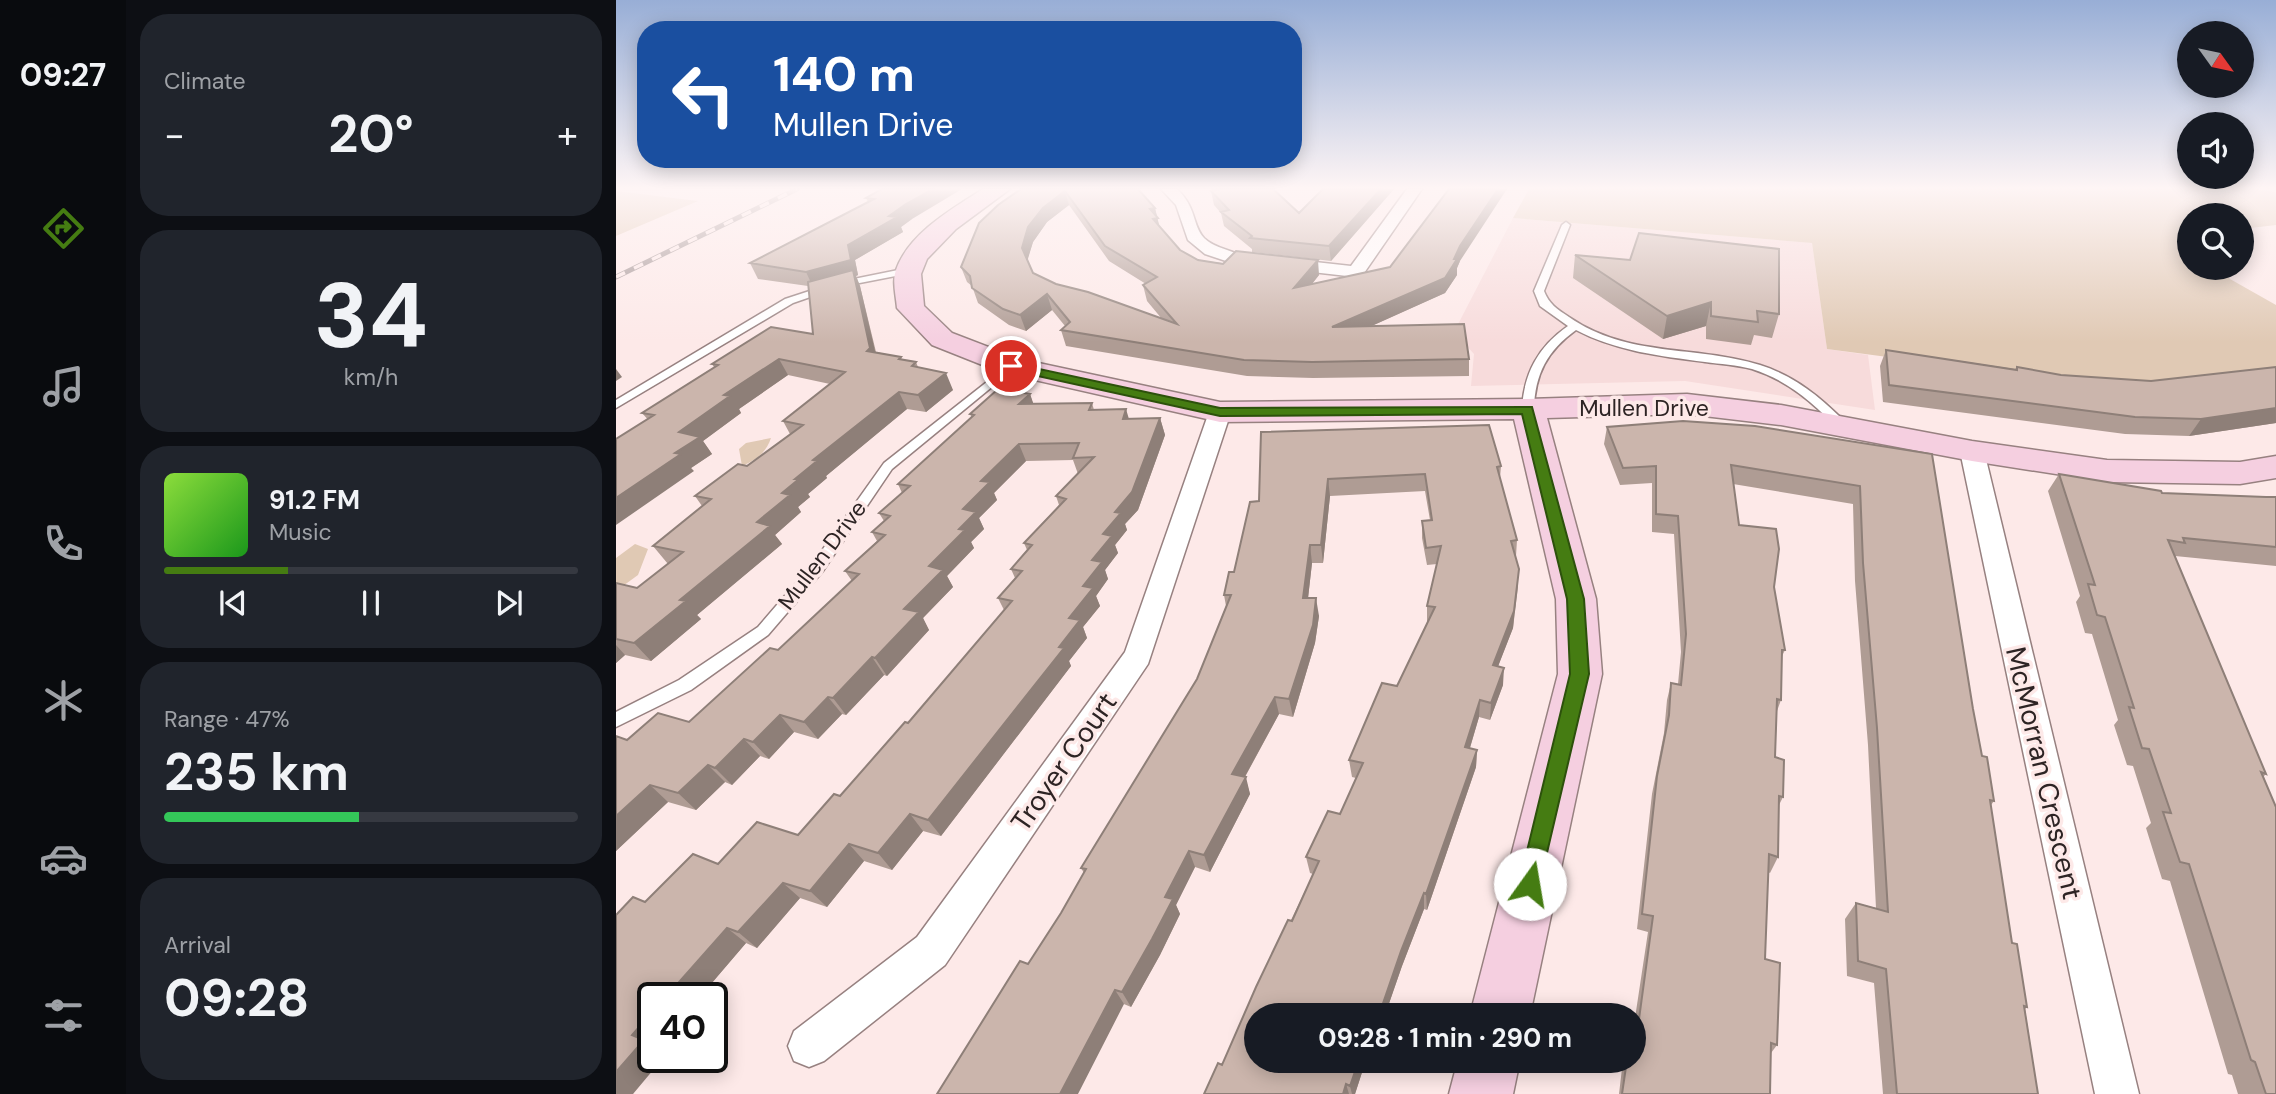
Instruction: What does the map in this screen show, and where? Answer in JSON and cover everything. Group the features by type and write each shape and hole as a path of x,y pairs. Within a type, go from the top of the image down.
{"street":[{"path":"908,271 923,248 932,240"},
{"path":"1196,240 1211,250 1232,258 1356,272 1379,240"},
{"name":"Mullen Drive","path":"908,271 911,308 943,339 1011,366 1220,412 1528,410 1687,404 1781,415 1972,451 2107,471 2240,473 2276,467"},
{"path":"1503,1003 1580,674 1576,599 1528,410"},
{"name":"Troyer Court","path":"809,1046 931,951 1138,656 1220,412"},
{"name":"McMorran Crescent","path":"1972,451 2117,1094"},
{"path":"1481,1094 1486,1073"}],"lane":[{"path":"1560,240 1539,291 1544,304 1575,326 1594,338 1627,347 1753,366 1775,374 1822,404 1843,427"},
{"path":"616,405 789,301 837,285 908,271"},
{"path":"1528,410 1528,388 1544,350 1575,326"},
{"name":"Mullen Drive","path":"616,720 685,685 763,631 818,567 888,466 1011,366"}],"shaded area":[{"path":"1502,240 1777,240 1812,243 1827,349 1868,355 1875,410 1685,381 1471,386 1474,354 1454,332"},
{"path":"1777,240 2177,240 2177,280 2232,280 2276,305 2276,369 2109,386 1827,349 1812,243"},
{"path":"771,438 760,455 742,466 739,449 746,443"},
{"path":"635,544 648,549 638,575 616,591 616,558"}],"building":[{"path":"794,240 857,240 848,245 851,260 806,272 750,263"},
{"path":"972,240 1024,240 1022,248 1033,273 1056,284 1088,292 1177,324 1143,285 1157,277 1105,246 1101,240 1171,240 1180,250 1198,260 1223,264 1236,251 1318,260 1294,288 1390,267 1410,240 1464,240 1454,259 1457,259 1445,278 1332,327 1464,324 1469,359 1312,362 1244,360 1061,330 1070,322 1047,294 1020,315 1003,309 972,288 970,276 961,267"},
{"path":"1270,240 1334,240 1329,246"},
{"path":"1637,240 1701,240 1779,249 1779,314 1757,311 1758,322 1711,316 1711,302 1667,316 1575,255 1630,260"},
{"path":"853,270 870,348 867,351 901,357 899,359 916,362 912,366 946,373 918,395 899,392 813,460 817,461 782,493 790,495 757,522 770,526 680,600 686,601 634,643 616,639 616,583 637,588 683,552 653,546 711,499 695,496 738,464 747,466 803,425 783,421 845,372 779,359 724,395 730,396 679,432 700,437 675,453 681,454 616,498 616,439 654,415 642,413 718,365 712,364 771,327 813,334 808,282"},
{"path":"1886,350 2017,370 2017,367 2061,375 2151,381 2276,367 2276,408 2201,419 2135,417 1889,385"},
{"path":"998,389 1030,394 1019,404 1092,403 1089,410 1126,409 1123,419 1160,418 1132,492 1115,512 1121,513 1103,534 1112,536 1092,560 1102,562 1083,586 1093,588 1069,618 1080,620 1059,647 1064,648 928,820 910,814 878,853 849,844 810,891 783,883 738,932 727,928 679,982 637,982 637,1029 632,1035 637,1037 637,1048 616,1072 616,915 633,897 645,902 693,854 718,864 757,822 798,835 834,794 840,796 905,722 908,723 1012,601 998,598 1022,571 1011,569 1032,545 1024,543 1066,499 1056,496 1094,457 1073,458 1079,443 1019,444 981,481 990,482 963,509 976,512 959,529 965,530 929,566 943,570 904,609 919,612 875,658 872,657 833,698 828,697 804,722 780,715 753,742 744,739 715,768 708,765 678,793 650,785 616,816 616,736 627,740 658,713 689,722 770,648 778,650 859,574 845,571 885,535 872,532 890,516 879,513 910,486 898,484 974,415 970,414"},
{"path":"1683,421 1755,426 1932,454 1973,709 1982,756 1987,757 1994,801 1990,800 2012,943 2017,944 2038,1094 1897,1094 1886,969 1858,961 1856,903 1888,912 1860,486 1731,465 1739,525 1776,529 1779,549 1774,587 1785,650 1782,650 1781,700 1777,699 1775,757 1784,760 1783,797 1779,796 1778,857 1769,854 1765,959 1780,963 1777,1045 1771,1043 1770,1094 1622,1094 1625,1073 1646,1073 1646,1003 1641,1003 1653,916 1642,914 1657,776 1669,715 1671,683 1681,685 1686,634 1678,516 1656,514 1656,466 1623,468 1607,427"},
{"path":"1489,425 1501,466 1497,467 1517,540 1511,541 1519,569 1514,611 1493,665 1504,668 1491,703 1480,700 1465,747 1477,750 1426,894 1424,893 1401,951 1383,1003 1249,1003 1288,920 1292,921 1319,861 1306,857 1328,811 1340,814 1363,763 1349,760 1382,683 1397,686 1435,607 1427,606 1441,546 1426,548 1422,521 1432,520 1425,474 1328,479 1321,545 1310,545 1303,598 1316,598 1313,625 1289,699 1275,697 1232,774 1246,777 1204,855 1189,851 1165,897 1173,899 1152,939 1122,992 1115,990 1060,1094 937,1094 1020,961 1028,964 1061,913 1086,869 1081,868 1197,679 1231,595 1224,595 1229,572 1234,572 1250,502 1259,501 1261,432"},
{"path":"2059,474 2162,493 2276,497 2276,547 2183,538 2185,543 2168,540 2266,774 2261,772 2276,807 2276,1094 2266,1094 2255,1062 2251,1060 2189,864 2180,862 2163,812 2171,813 2149,749 2142,748 2129,707 2134,708 2105,617 2097,615 2088,584 2095,585"},
{"path":"1244,1015 1244,1073 1354,1073 1350,1086 1346,1084 1343,1094 1204,1094 1218,1063 1222,1065"}],"railway":[{"path":"616,277 692,240"}],"route":[{"path":"1011,366 1220,412 1528,410 1576,599 1580,674 1530,884"}]}
